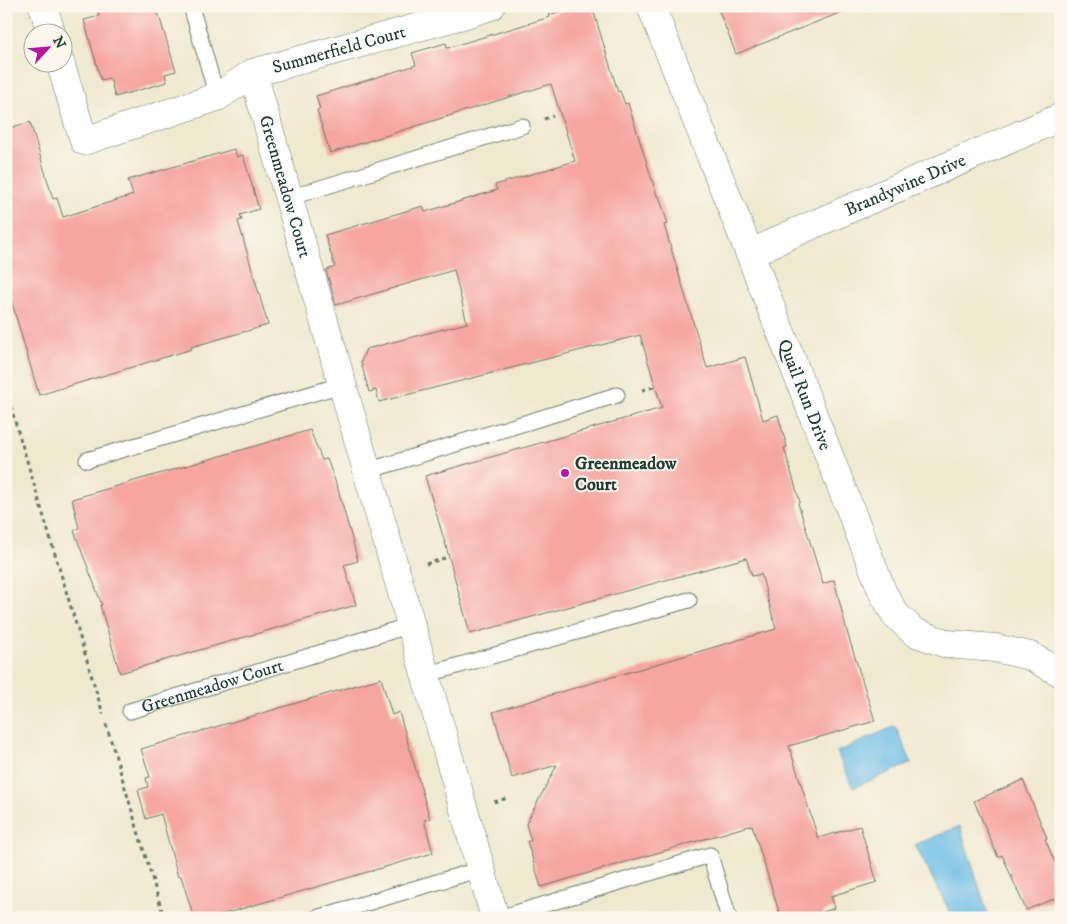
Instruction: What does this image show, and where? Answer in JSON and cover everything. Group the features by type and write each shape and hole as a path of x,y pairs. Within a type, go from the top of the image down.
{"street":[{"path":"43,6 48,22"},
{"name":"Quail Run Drive","path":"651,6 883,593 895,614 914,632 947,644 995,648 1030,656 1061,673"},
{"name":"Summerfield Court","path":"63,72 84,141 217,97 252,73 473,9"},
{"name":"Greenmeadow Court","path":"252,73 481,869 497,918"},
{"name":"Brandywine Drive","path":"750,254 787,236 1061,117"}],"lane":[{"path":"191,6 217,97"},
{"path":"288,198 522,126"},
{"path":"86,460 341,385"},
{"path":"367,471 617,395"},
{"path":"425,675 689,600"},
{"name":"Greenmeadow Court","path":"130,711 411,625"},
{"name":"Greenmeadow Court","path":"497,918 710,856 729,918"},
{"path":"316,918 481,869"}],"path":[{"path":"6,391 164,918"}],"water":[{"path":"895,726 912,763 853,788 837,752"},
{"path":"960,826 989,918 953,918 915,845"}],"building":[{"path":"96,6 156,6 176,71 165,74 167,82 115,97 110,78 101,80 84,20 99,16"},
{"path":"578,6 592,6 618,92 620,91 625,104 628,103 657,196 659,196 668,224 664,225 707,368 745,357 763,420 778,415 787,447 784,448 800,502 798,503 823,584 834,580 848,635 875,721 789,746 818,838 860,826 877,882 831,896 835,908 823,912 825,918 781,918 752,825 541,887 527,841 531,841 526,824 557,765 512,778 493,712 776,629 761,574 752,576 746,558 470,634 425,476 662,408 640,335 379,402 376,390 369,392 361,362 366,349 467,323 454,270 336,305 326,270 335,267 325,235 423,206 425,212 497,190 495,185 575,161 551,84 330,153 317,110 320,109 316,96 416,65 412,53 446,43 447,48 550,17 549,15"},
{"path":"717,6 852,6 852,8 736,54"},
{"path":"30,122 53,199 57,198 63,217 133,195 128,180 234,149 237,157 243,155 259,209 240,215 242,220 238,221 268,325 39,395 6,283 6,129"},
{"path":"310,430 322,460 327,459 338,489 358,561 344,565 356,605 120,673 100,605 102,605 74,531 79,528 72,499"},
{"path":"381,678 392,715 399,712 430,819 424,820 433,853 210,918 194,918 181,876 178,877 161,814 146,819 138,790 148,787 146,778 150,777 141,749"},
{"path":"1023,780 1061,877 1061,896 1026,910 1002,855 998,857 974,801"}],"place":[{"name":"Greenmeadow Court","path":"565,473"}]}
